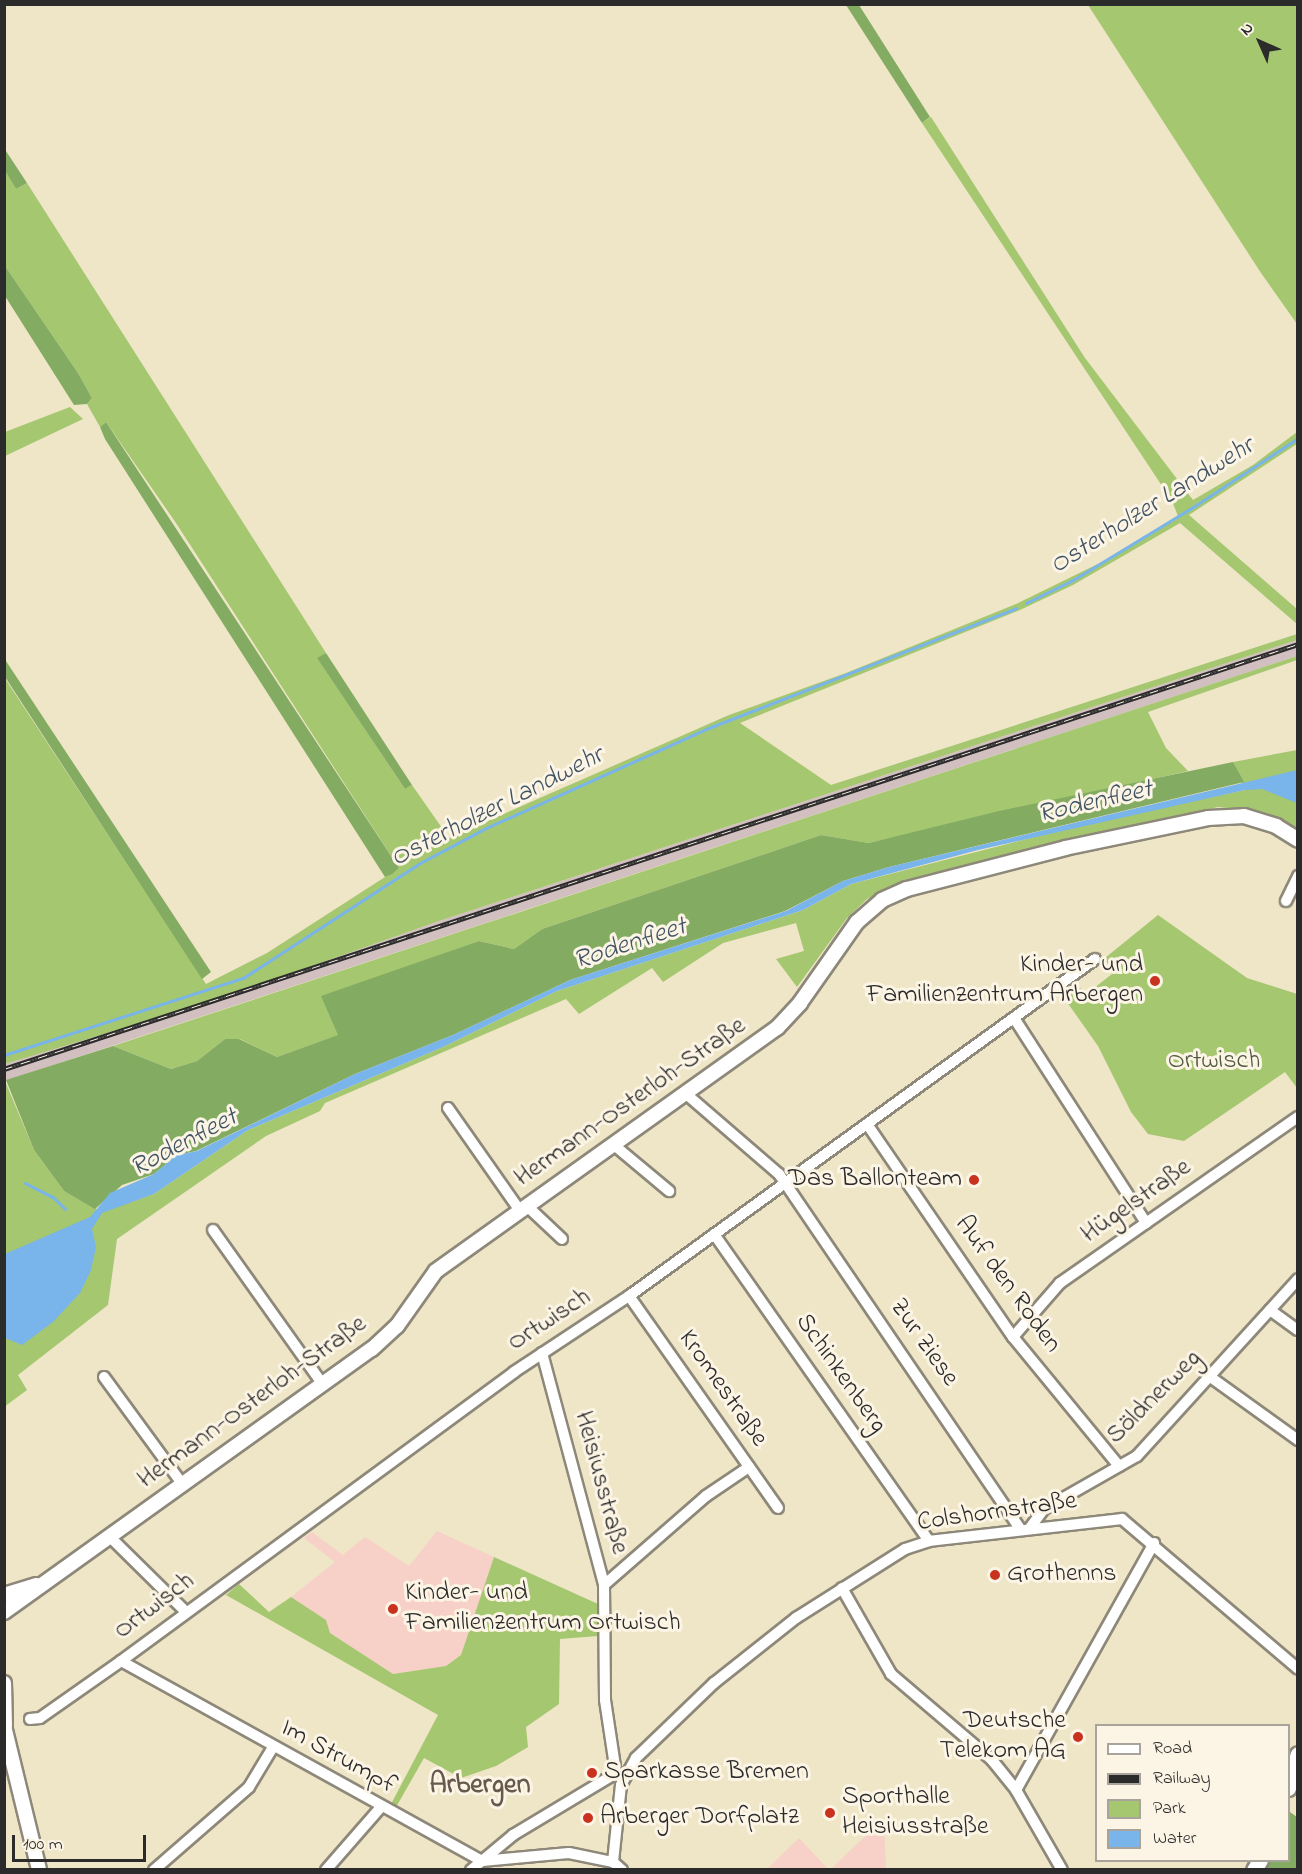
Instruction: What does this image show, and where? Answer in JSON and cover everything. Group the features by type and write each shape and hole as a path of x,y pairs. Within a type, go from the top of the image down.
{"main road":[{"path":"1290,1781 1298,1754"}],"street":[{"name":"Hermann-Osterloh-Straße","path":"4,1612 386,1338 436,1272 786,1020 857,922 895,894 1065,849 1208,818 1244,816 1276,826 1298,840"},
{"path":"1286,901 1298,876"},
{"name":"Ortwisch","path":"30,1719 40,1718 121,1661 542,1353 629,1296 1095,959"},
{"path":"1014,1018 1146,1223"},
{"name":"Zur Ziese","path":"685,1093 784,1183 1026,1529"},
{"path":"448,1108 524,1208 562,1239"},
{"name":"Hügelstraße","path":"1013,1337 1060,1283 1298,1117"},
{"name":"Auf den Roden","path":"867,1124 1013,1337 1119,1466"},
{"path":"614,1145 669,1191"},
{"path":"213,1230 323,1385"},
{"name":"Schinkenberg","path":"714,1234 929,1541"},
{"name":"Söldnerweg","path":"1026,1529 1044,1509 1137,1456 1298,1280"},
{"name":"Kromestraße","path":"629,1296 778,1508"},
{"path":"1270,1310 1298,1330"},
{"name":"Heisiusstraße","path":"542,1353 604,1585 606,1700 619,1776 613,1862"},
{"path":"1209,1376 1298,1440"},
{"path":"105,1377 183,1485"},
{"path":"604,1585 706,1496 749,1467"},
{"name":"Colshornstraße","path":"471,1869 513,1835 619,1776 714,1683 796,1618 905,1550 929,1541 1122,1519 1154,1543 1298,1669"},
{"path":"109,1536 186,1612"},
{"path":"1016,1790 1154,1543"},
{"name":"Hermann-Osterloh-Straße","path":"4,1595 43,1582"},
{"path":"842,1588 891,1674 968,1738 1016,1790 1062,1869"},
{"name":"Im Strumpf","path":"121,1661 381,1808 482,1861"},
{"path":"4,1683 5,1726 39,1869"},
{"path":"154,1869 249,1787 273,1747"},
{"path":"327,1869 381,1808"},
{"path":"482,1861 569,1853 613,1862 622,1869"}],"shaded area":[{"path":"1297,640 1297,656 5,1081 5,1064 210,1002 439,921"},
{"name":"Kinder- und Familienzentrum Ortwisch","path":"437,1531 494,1557 461,1655 446,1666 393,1674 382,1671 330,1633 291,1597 335,1562 304,1538 312,1532 343,1555 365,1537 409,1566"},
{"path":"884,1818 886,1869 831,1869"},
{"path":"799,1838 828,1869 767,1869"}],"green space":[{"path":"846,5 859,5 930,117 922,123"},
{"path":"1088,5 1297,5 1297,324 1261,273"},
{"path":"931,117 1085,358 1193,500 1253,465 1297,432 1297,444 1189,515 1297,609 1297,624 1180,523 1073,585 1020,610 740,723 831,785 1297,634 1297,640 439,921 210,1002 5,1064 4,677 206,984 267,953 399,868 176,523 106,422 100,427 87,404 92,398 78,373 5,266 5,171 16,189 27,183 326,653 318,659 405,789 412,785 449,838 729,715 846,673 1016,604 1108,559 1178,516 1172,501 922,123"},
{"path":"4,148 27,183 16,189 5,171"},
{"path":"5,266 78,373 92,398 87,404 74,405 5,296"},
{"path":"70,407 83,419 5,456 5,432"},
{"path":"106,422 399,868 392,874 385,877 105,439 100,427"},
{"path":"326,653 412,785 405,789 317,658"},
{"path":"1297,656 1297,660 1148,712 1166,748 1188,771 869,843 821,835 542,929 514,949 479,941 322,997 339,1035 277,1057 240,1039 225,1039 197,1061 171,1069 113,1046"},
{"path":"4,658 211,972 202,979 5,677"},
{"path":"1297,750 1297,830 1266,813 1218,807 910,880 867,899 847,918 797,987 776,959 804,951 796,923 723,943 663,982 652,968 579,1014 566,999 325,1103 320,1111 266,1136 117,1239 108,1305 18,1375 27,1390 4,1407 5,1081 34,1150 64,1191 102,1212 154,1194 248,1130 443,1047 557,991 803,910 851,884 1085,824 1245,790 1233,762"},
{"path":"1233,762 1244,782 889,867 843,881 785,911 570,980 453,1035 355,1074 196,1151 177,1155 154,1174 122,1185 95,1209 64,1191 34,1150 6,1080 113,1046 171,1069 197,1061 225,1039 239,1039 277,1057 338,1035 321,996 479,941 514,949 542,929 821,835 869,843 999,811"},
{"path":"1158,915 1247,978 1297,994 1297,1088 1285,1072 1184,1141 1148,1134 1131,1112 1098,1046 1062,995 1075,986 1089,992 1112,974 1105,958"},
{"path":"494,1557 598,1604 598,1636 560,1639 559,1704 526,1727 528,1747 496,1766 461,1778 424,1758 395,1809 390,1806 438,1715 226,1595 239,1584 269,1612 291,1597 326,1620 330,1633 393,1674 446,1666 461,1655"},
{"path":"1290,1812 1297,1817 1297,1869 1265,1869 1269,1862 1290,1862"}],"water":[{"path":"1297,770 1297,803 1262,789 1245,790 978,850 851,884 803,910 557,991 443,1047 248,1130 154,1194 102,1213 92,1229 96,1247 91,1270 80,1293 53,1322 22,1345 5,1338 5,1254 90,1217 110,1193 154,1174 177,1155 197,1151 355,1074 453,1035 570,980 786,911 843,881 889,867"}],"waterway":[{"name":"Osterholzer Landwehr","path":"1026,603 1073,580 1190,509 1298,438"},
{"name":"Osterholzer Landwehr","path":"4,1055 243,978 420,863 486,828 706,729 1016,608"},
{"name":"Rodenfleet","path":"25,1183 53,1197 65,1209"}],"railway":[{"path":"4,1069 1298,644"}],"place":[{"name":"Kinder- und Familienzentrum Arbergen","path":"1155,981"},
{"name":"Das Ballonteam","path":"974,1180"},
{"name":"Grothenns","path":"995,1575"},
{"name":"Kinder- und Familienzentrum Ortwisch","path":"393,1609"},
{"name":"Deutsche Telekom AG","path":"1078,1737"},
{"name":"Sparkasse Bremen","path":"592,1773"},
{"name":"Sporthalle Heisiusstraße","path":"830,1813"},
{"name":"Arberger Dorfplatz","path":"588,1818"}],"district":[{"name":"Arbergen","path":"480,1786"}]}
